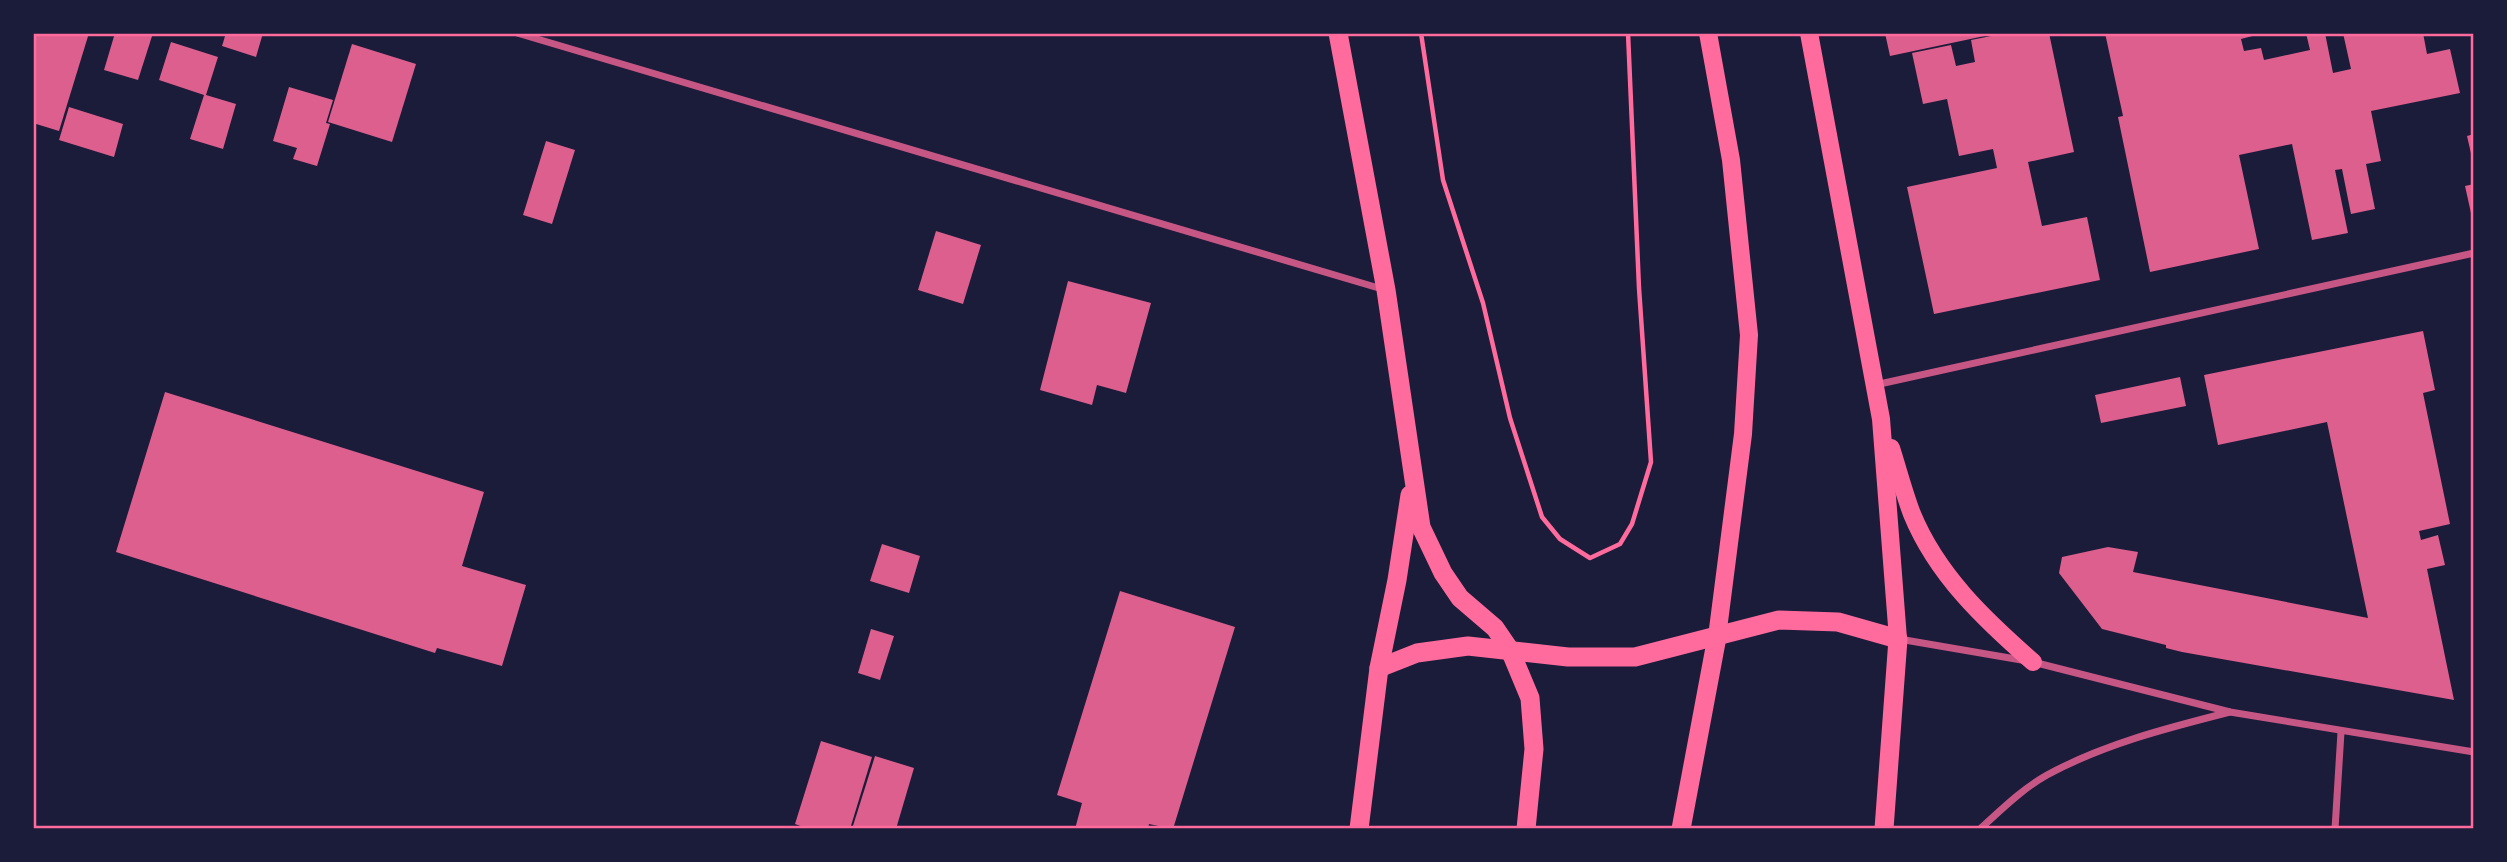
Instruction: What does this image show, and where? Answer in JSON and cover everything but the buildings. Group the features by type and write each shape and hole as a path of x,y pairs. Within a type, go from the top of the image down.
{"highway":[{"path":"1338,33 1386,290 1421,527 1444,573 1461,598 1495,628 1510,650 1530,698 1534,749 1526,829"},
{"path":"1359,829 1379,668 1397,580 1413,477"},
{"path":"1379,668 1417,653 1468,646 1568,657 1635,657 1779,620 1838,622 1898,639 1884,829"},
{"path":"1681,829 1717,637"}],"main road":[{"path":"1708,33 1731,160 1749,335 1743,434 1717,637"},
{"path":"1809,33 1881,419 1898,639"},
{"path":"1881,419 1913,515 1940,566 1980,615 2033,662"}],"street":[{"path":"517,33 1386,290"},
{"path":"555,44 558,33"},
{"path":"1875,385 2474,253"},
{"path":"1898,639 2033,662 2230,712 2474,752"},
{"path":"1980,829 2045,776 2078,760 2146,734 2230,712"},
{"path":"2335,829 2341,732"}],"path":[{"path":"1421,33 1443,180 1483,303 1510,418 1542,517 1560,539 1590,558 1620,544 1632,524 1651,462 1639,288 1628,33"}]}
